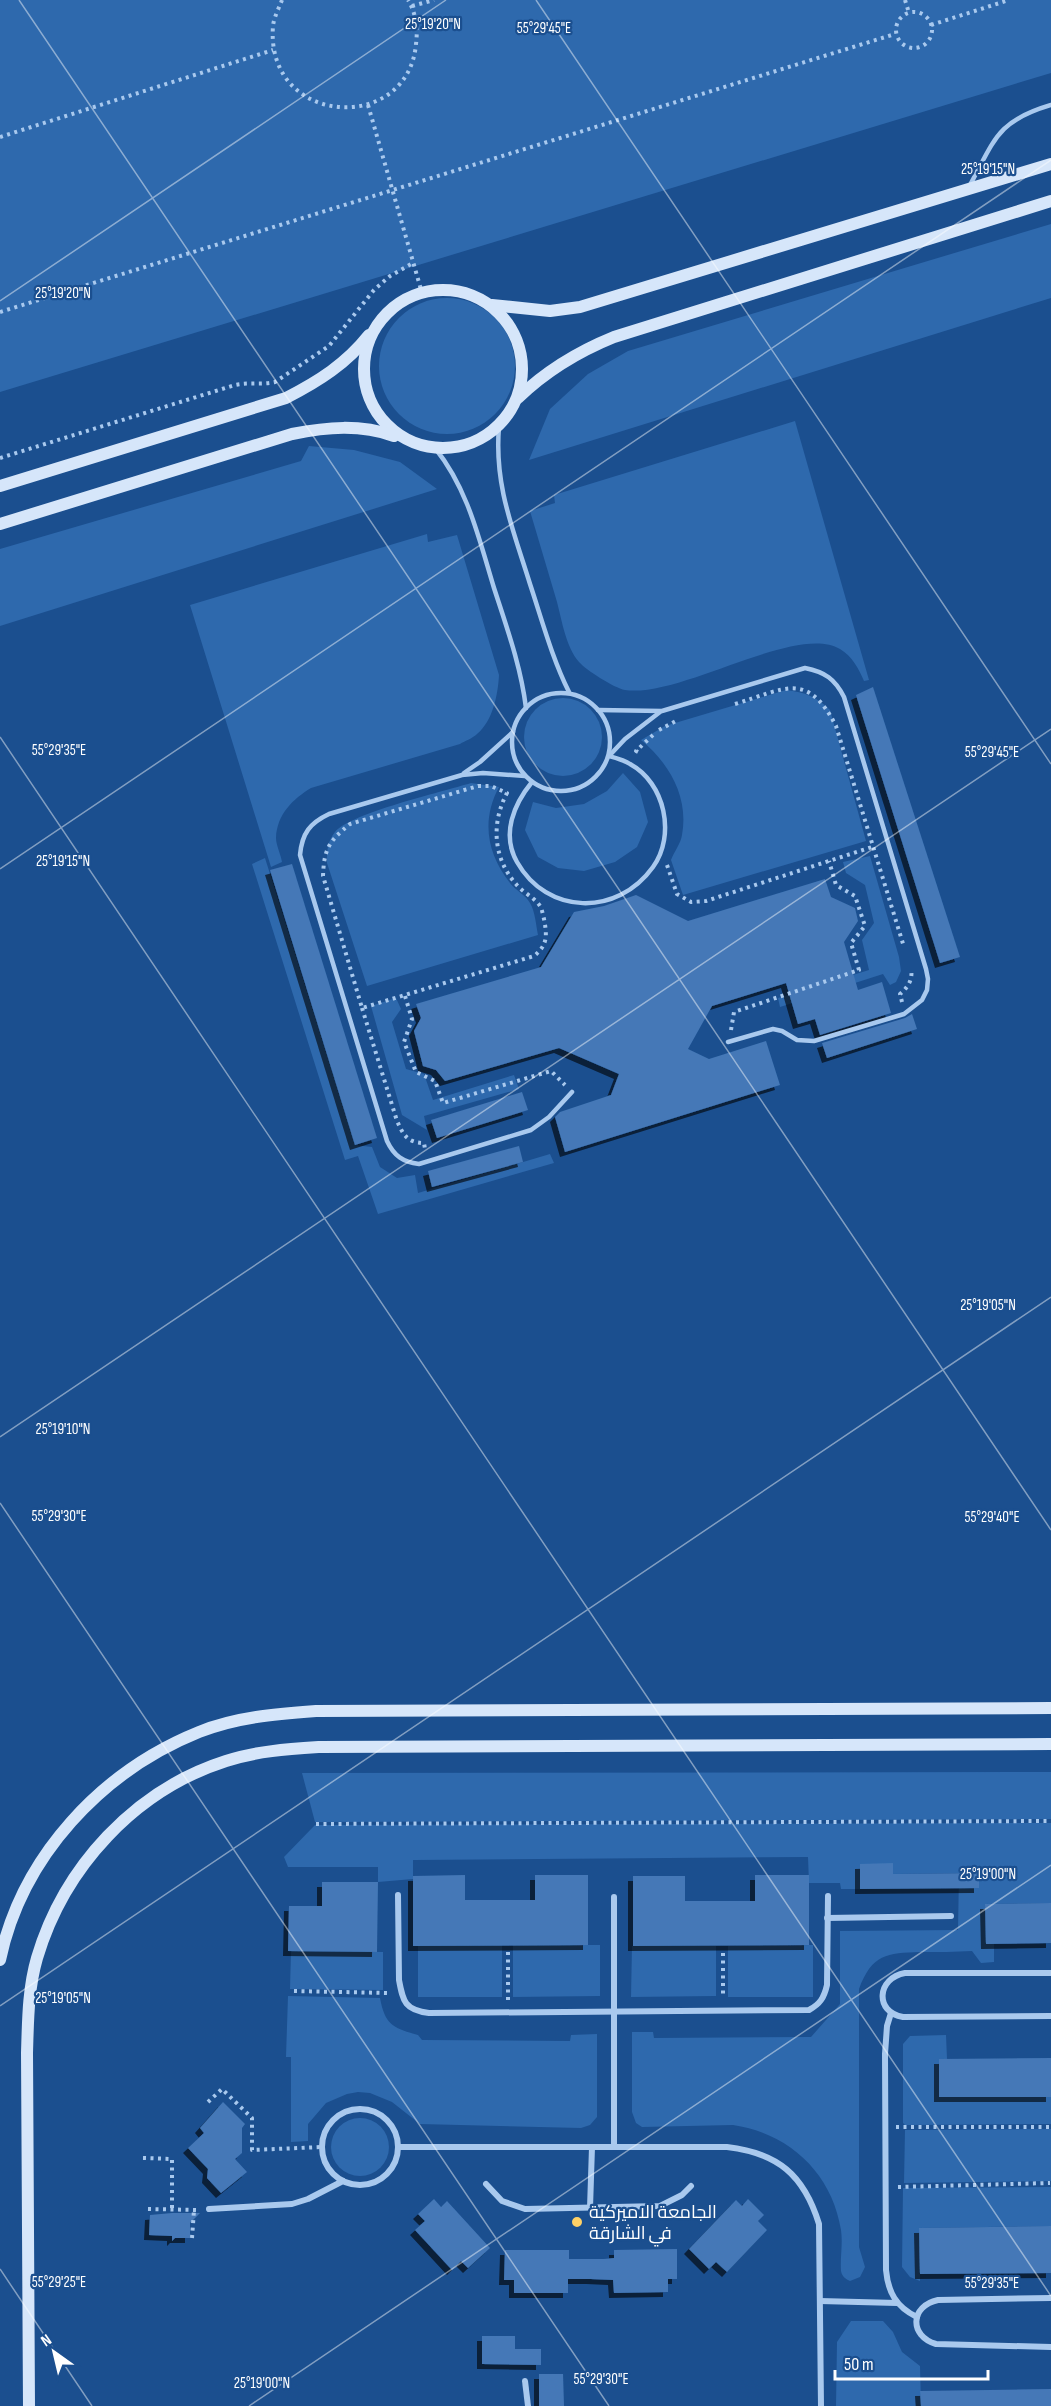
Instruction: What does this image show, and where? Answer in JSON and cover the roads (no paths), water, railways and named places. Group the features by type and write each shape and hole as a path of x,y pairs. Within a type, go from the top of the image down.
{"street":[{"path":"492,306 550,311 580,308 1051,164"},
{"path":"518,398 540,376 563,360 614,337 1051,201"},
{"path":"0,486 286,398 317,382 342,365 383,317 407,298 422,293 446,290 470,294 492,306 506,320 517,338 522,357 523,378 518,398 513,409 499,427 474,442 456,448 435,448 419,446 376,429 348,427 320,429 292,434 0,524"},
{"path":"383,317 370,337 364,360 364,383 372,405 385,424 404,439"},
{"path":"0,1960 4,1939 27,1884 59,1835 99,1792 147,1757 200,1731 257,1716 315,1710 1051,1708"},
{"path":"29,2406 27,2053 28,2006 37,1959 53,1914 77,1873 107,1836 142,1805 182,1779 226,1761 273,1750 320,1747 1051,1744"},
{"path":"398,1895 399,1980 406,2004 416,2011 508,2012 809,2010 818,2005 827,1985 828,1896"},
{"path":"614,1897 614,2147"},
{"path":"827,1918 951,1916"},
{"path":"1051,1973 896,1975 888,1980 883,1988 882,1997 891,2013 903,2017 1051,2016"},
{"path":"891,2013 886,2040 887,2282 897,2303 916,2317"},
{"path":"360,2110 379,2114 389,2123 396,2134 398,2147 397,2158 385,2176 364,2185 353,2185 343,2181 327,2167 322,2147 324,2134 331,2123 341,2114 360,2110"},
{"path":"398,2147 727,2147 749,2150 769,2157 787,2169 802,2185 813,2204 819,2224 821,2406"},
{"path":"590,2208 592,2147"},
{"path":"209,2209 292,2204 308,2199 343,2181"},
{"path":"486,2184 502,2201 525,2209 660,2206 682,2195 690,2186"},
{"path":"1051,2298 938,2300 928,2302 916,2317 916,2326 920,2335 936,2344 1051,2347"},
{"path":"820,2301 897,2303"},
{"path":"525,2381 528,2406"}],"lane":[{"path":"967,190 993,142 1009,123 1020,116 1051,105"},
{"path":"499,427 498,467 506,506 550,647 569,692"},
{"path":"435,448 457,479 472,515 516,658 526,708"},
{"path":"598,710 662,711 805,668 824,674 838,685 843,697 928,979 927,990 922,1000 904,1014 814,1041 797,1040 782,1031 772,1029 728,1042"},
{"path":"462,775 513,732 526,708 536,700 569,692 598,710 608,727 609,756"},
{"path":"513,732 514,758 525,776 544,788 570,790 594,778 603,768 609,756 634,732 662,711"},
{"path":"532,782 519,798 512,817 510,837 514,857 524,874 557,900 577,903 599,902 620,895 653,867 663,846 666,822 661,800 649,779 631,764 609,756"},
{"path":"525,776 483,773 462,775 317,820 307,829 300,855 387,1141 392,1150 408,1163 429,1161 531,1131 549,1117 572,1092"}],"place":[{"name":"الجامعة الاميركية في الشارقة","path":"577,2222"}]}
